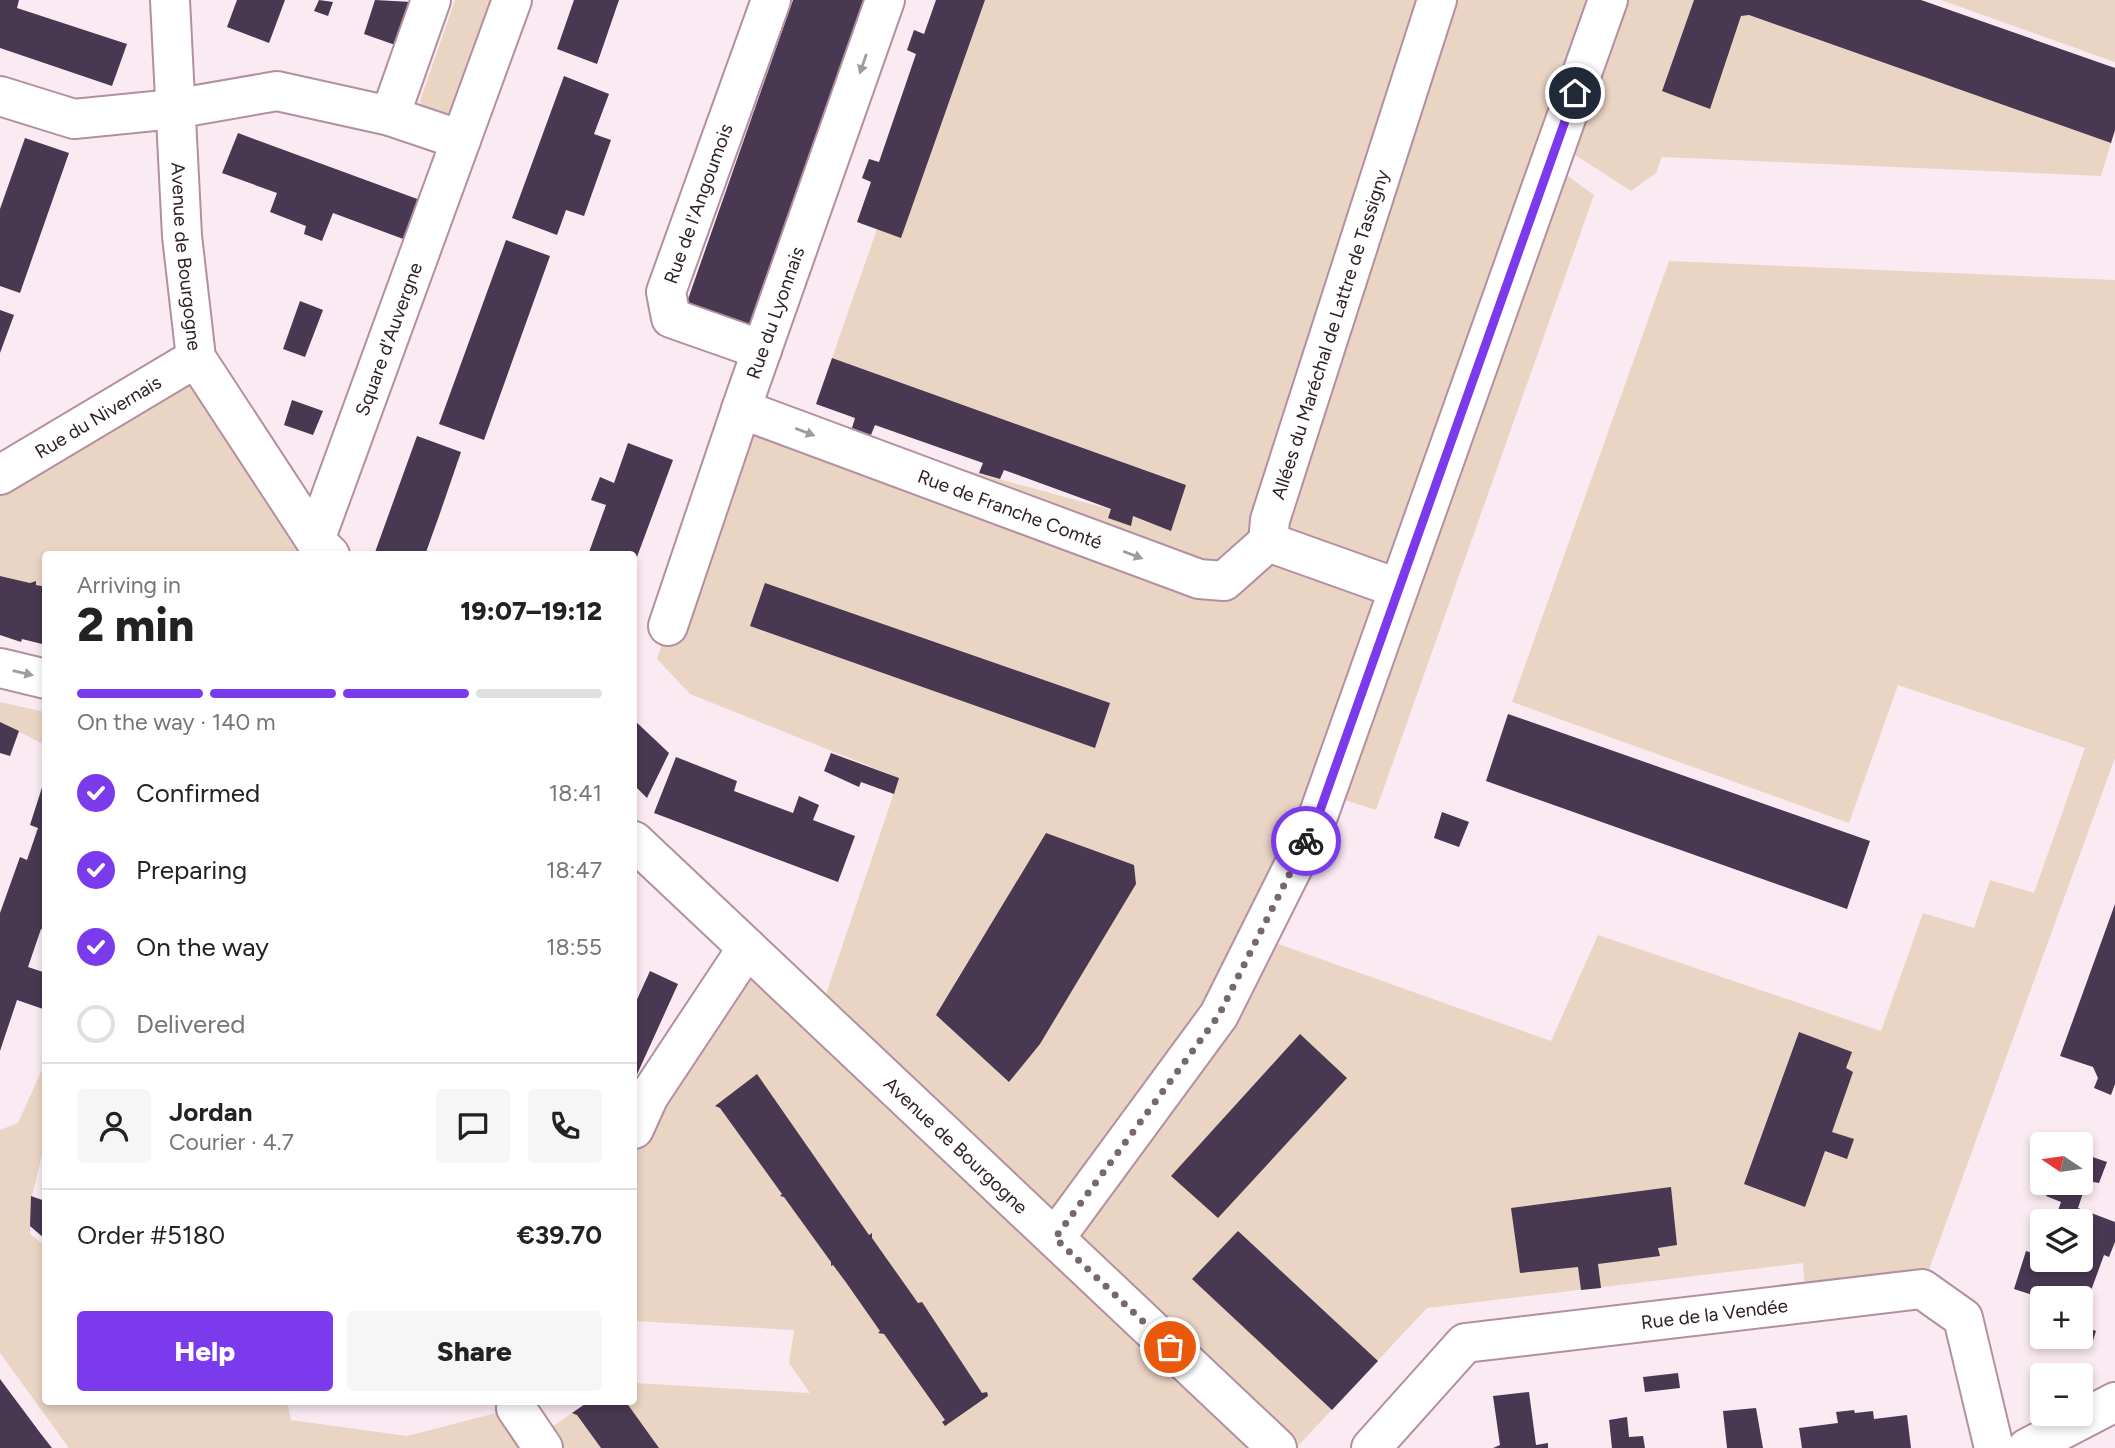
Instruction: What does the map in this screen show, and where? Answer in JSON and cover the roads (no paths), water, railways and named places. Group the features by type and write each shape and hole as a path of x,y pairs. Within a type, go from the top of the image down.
{"street":[{"name":"Avenue de Bourgogne","path":"170,0 182,236 196,358 323,548"},
{"path":"390,116 431,0"},
{"name":"Square d'Auvergne","path":"323,548 461,140 512,0"},
{"name":"Rue de l'Angoumois","path":"762,350 671,318 666,292 771,0"},
{"name":"Rue du Lyonnais","path":"668,626 741,408 885,0"},
{"name":"Allées du Maréchal de Lattre de Tassigny","path":"1268,542 1270,520 1437,0"},
{"path":"1055,1238 1219,1015 1317,819 1608,0"},
{"path":"0,96 74,119 174,109 277,90 390,116 461,140"},
{"name":"Rue du Nivernais","path":"0,475 196,358"},
{"name":"Rue de Franche Comté","path":"741,408 1199,579 1224,581 1268,542"},
{"path":"1268,542 1397,588"},
{"path":"0,668 42,678"},
{"name":"Avenue de Bourgogne","path":"637,844 1277,1448"},
{"path":"637,1122 649,1096 747,948"},
{"name":"Rue de la Vendée","path":"1371,1448 1465,1343 1922,1289 1963,1318 1993,1448"},
{"path":"2027,1448 2115,1402"},
{"path":"517,1405 516,1408 543,1448"}]}
